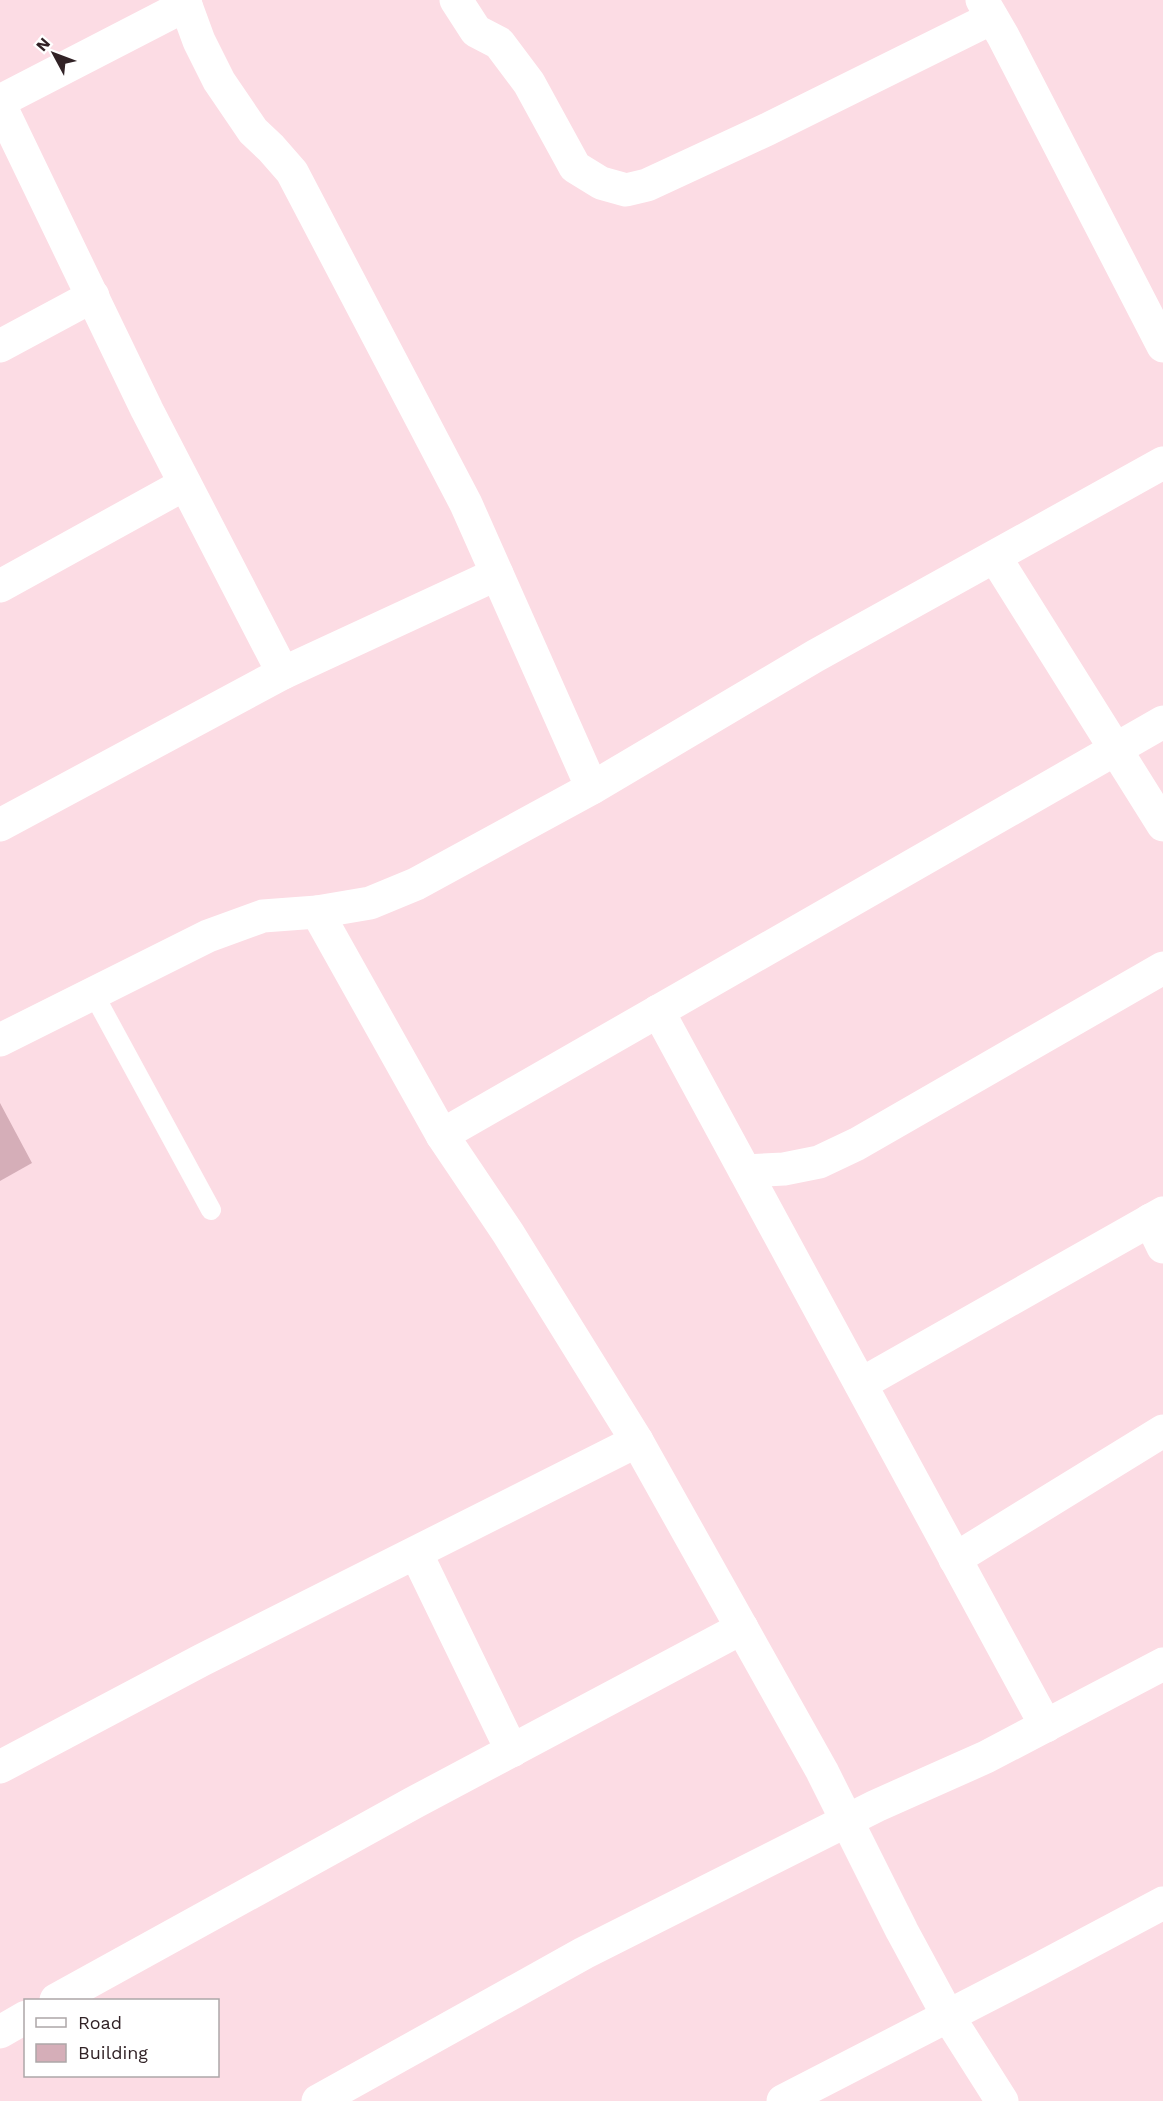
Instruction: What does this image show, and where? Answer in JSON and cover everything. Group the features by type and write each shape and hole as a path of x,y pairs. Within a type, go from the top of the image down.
{"street":[{"path":"456,0 476,31 499,44 529,83 575,167 601,183 626,190 647,185 728,148 987,9 1163,346"},
{"path":"283,673 147,410 0,103 185,3 199,41 219,81 253,130 272,148 291,172 456,485 592,788"},
{"path":"0,346 93,296"},
{"path":"0,1040 208,936 263,916 317,912 370,903 416,885 592,788 815,656 1163,463"},
{"path":"0,586 185,484"},
{"path":"994,556 1163,825"},
{"path":"0,825 283,673 497,574"},
{"path":"442,1135 1163,722"},
{"path":"317,912 442,1135 508,1233 637,1442 822,1771 902,1931 948,2016 1002,2101"},
{"path":"745,1171 784,1169 819,1162 857,1144 1163,968"},
{"path":"658,1011 1046,1726"},
{"path":"861,1384 1159,1227"},
{"path":"955,1559 1163,1431"},
{"path":"0,1767 202,1660 637,1442"},
{"path":"416,1553 512,1751"},
{"path":"60,1999 415,1802 742,1628"},
{"path":"318,2101 584,1953 876,1806 986,1757 1163,1664"},
{"path":"783,2101 1163,1903"},
{"path":"0,2032 24,2019"}],"lane":[{"path":"93,993 211,1210"}],"building":[{"path":"0,1103 32,1163 0,1181"}]}
